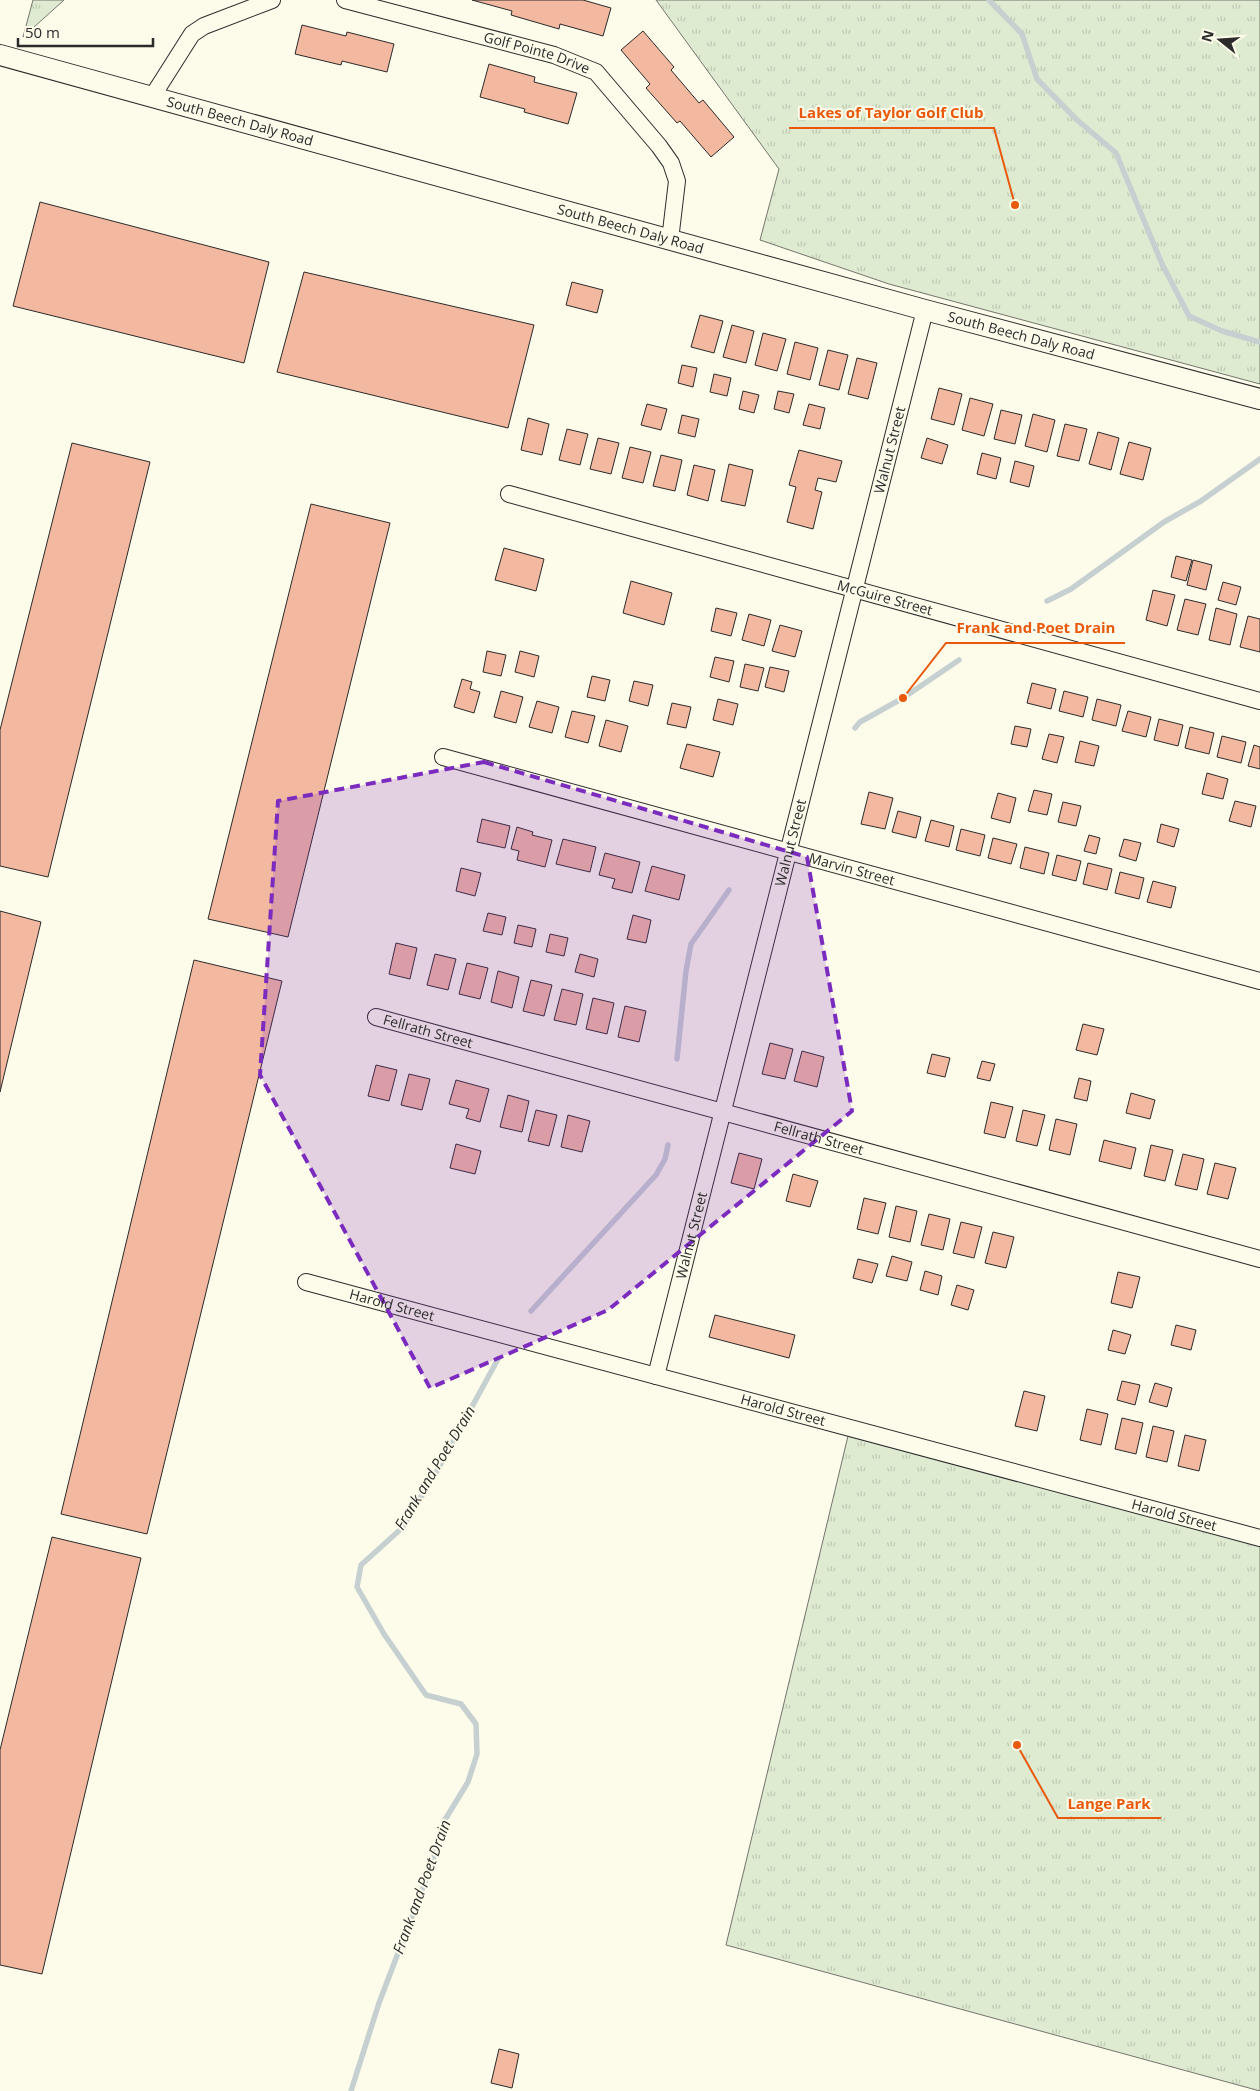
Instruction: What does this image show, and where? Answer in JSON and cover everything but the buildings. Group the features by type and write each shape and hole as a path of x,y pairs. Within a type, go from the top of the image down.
{"street":[{"path":"152,97 192,34 204,26 272,0"},
{"name":"Golf Pointe Drive","path":"345,0 554,55 596,72 671,163 676,181 670,240"},
{"name":"South Beech Daly Road","path":"0,55 925,310 1260,399"},
{"name":"Walnut Street","path":"656,1376 925,310"},
{"name":"McGuire Street","path":"509,494 1260,701"},
{"name":"Marvin Street","path":"442,758 1260,981"},
{"name":"Fellrath Street","path":"376,1017 1260,1259"},
{"name":"Harold Street","path":"306,1282 1260,1538"}],"highlighted area":[{"path":"484,762 807,857 852,1111 608,1310 430,1388 260,1075 278,801"}],"green space":[{"path":"33,0 64,0 23,37"},
{"path":"656,0 1260,0 1260,384 889,284 760,240 779,169"},
{"path":"848,1436 1260,1545 1260,2091 726,1945"}],"waterway":[{"path":"989,0 1022,34 1037,79 1076,119 1116,153 1162,264 1189,316 1222,331 1260,342"},
{"name":"Frank and Poet Drain","path":"1047,601 1071,589 1164,522 1201,501 1260,459"},
{"name":"Frank and Poet Drain","path":"855,728 860,722 903,698 959,660"},
{"name":"Frank and Poet Drain","path":"677,1059 686,971 691,944 729,890"},
{"name":"Frank and Poet Drain","path":"531,1311 656,1175 665,1159 668,1145"},
{"name":"Frank and Poet Drain","path":"351,2091 379,2003 432,1864 443,1823 468,1782 477,1754 476,1724 461,1704 426,1695 384,1634 357,1587 361,1565 402,1528 438,1469 498,1359"}],"place":[{"name":"Lakes of Taylor Golf Club","path":"1015,205"},
{"name":"Frank and Poet Drain","path":"903,698"},
{"name":"Lange Park","path":"1017,1745"}]}
